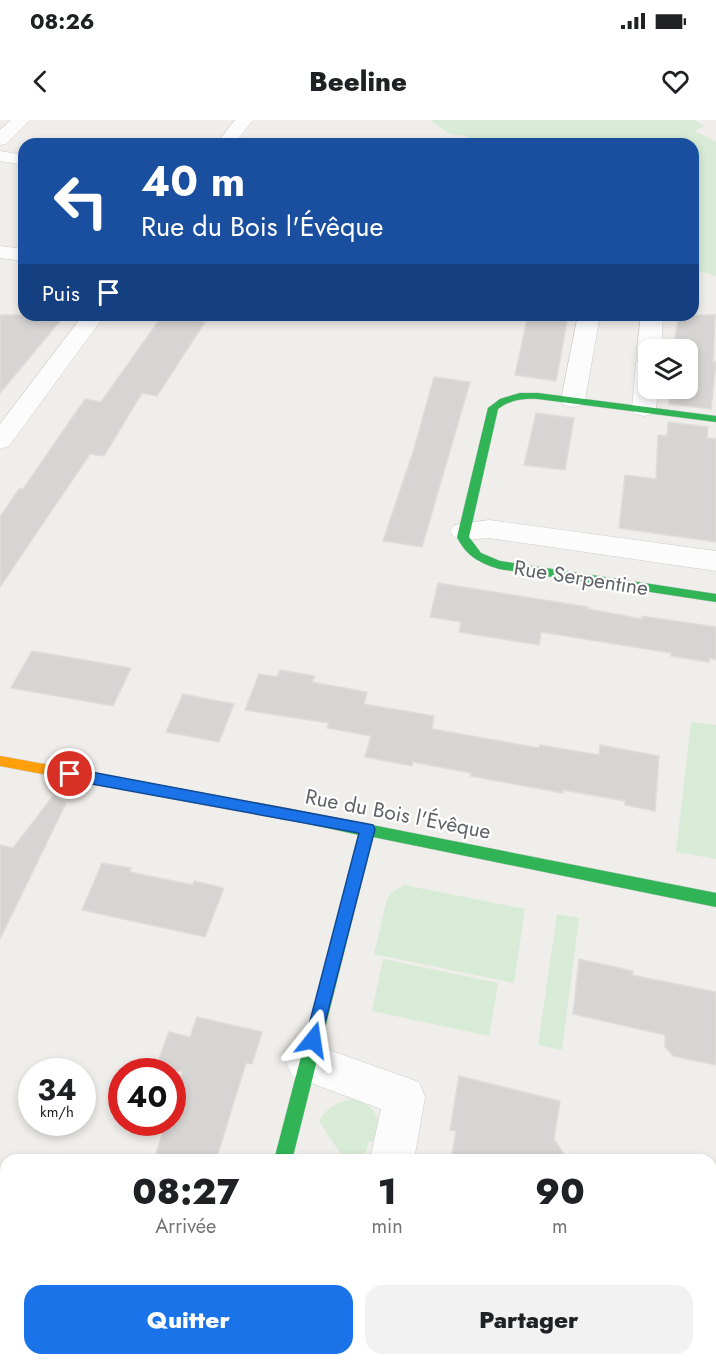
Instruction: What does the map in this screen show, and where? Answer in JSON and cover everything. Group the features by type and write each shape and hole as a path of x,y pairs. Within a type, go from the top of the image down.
{"street":[{"path":"0,140 21,120"},
{"path":"230,138 244,120"},
{"path":"0,156 18,159"},
{"path":"0,252 18,254"},
{"path":"0,441 90,321"},
{"path":"573,400 588,321"},
{"path":"650,339 651,321"},
{"path":"464,531 493,408 501,401 525,395 716,419"},
{"path":"644,410 645,399"},
{"name":"Rue Serpentine","path":"716,561 489,529 464,531 465,543 470,551 478,558 499,565 716,598"},
{"name":"Rue du Bois l'Évêque","path":"0,761 368,829 716,900"},
{"path":"284,1154 368,829"},
{"path":"307,1062 404,1097 393,1154"}],"green space":[{"path":"430,120 694,120 704,126 695,131 716,142 716,276 699,271 699,138 466,138 467,136 450,134"},
{"path":"691,722 716,725 716,859 676,852"},
{"path":"404,885 525,909 514,983 374,954 387,899 391,893"},
{"path":"557,914 579,918 562,1050 538,1045"},
{"path":"383,959 498,983 489,1036 372,1011"},
{"path":"352,1099 366,1104 376,1114 384,1143 369,1141 365,1154 341,1154 319,1121 333,1106"}],"building":[{"path":"0,315 18,315 18,321 60,321 0,393"},
{"path":"699,315 715,315 713,362 716,362 711,409 669,404 669,399 698,399 698,339 675,339 678,321 699,321"},
{"path":"158,321 205,322 157,396 142,393 104,456 90,454 0,587 0,517 19,489 23,489 85,399 101,402"},
{"path":"527,321 567,321 556,381 515,375"},
{"path":"434,377 470,382 422,547 383,541 414,449"},
{"path":"536,413 574,418 565,470 524,465"},
{"path":"668,422 708,427 707,438 716,439 716,542 619,528 625,475 656,479 658,435 667,436"},
{"path":"438,583 588,607 588,609 642,619 642,616 716,627 716,660 709,658 709,662 671,656 671,653 541,632 539,645 459,632 461,622 430,617"},
{"path":"32,651 131,668 113,706 11,688"},
{"path":"280,670 315,676 312,682 367,692 364,704 434,716 432,729 539,748 540,745 599,755 600,745 659,756 655,811 625,805 625,801 563,790 563,793 470,776 471,773 413,762 412,766 365,757 371,736 327,728 329,723 245,710 259,674 277,677"},
{"path":"183,694 234,704 219,742 166,732"},
{"path":"53,796 66,803 0,939 0,845 13,848"},
{"path":"102,863 131,868 130,872 193,885 194,881 224,888 205,937 82,910"},
{"path":"579,959 633,971 632,975 716,992 716,1065 673,1056 665,1047 665,1035 573,1014"},
{"path":"197,1017 262,1032 252,1064 246,1063 218,1154 156,1154 162,1136 186,1136 186,1058 159,1058 169,1032 190,1037"},
{"path":"459,1076 560,1101 554,1139 564,1154 452,1154 456,1131 450,1130"}],"traffic: fast":[{"path":"716,419 538,396 520,396 504,401 493,408 463,537 477,556 499,565 716,598"},
{"path":"286,814 716,900"},
{"path":"285,1154 368,829"}],"traffic: slow":[{"path":"0,761 286,814"}],"route":[{"path":"70,774 368,829 313,1040"}]}
